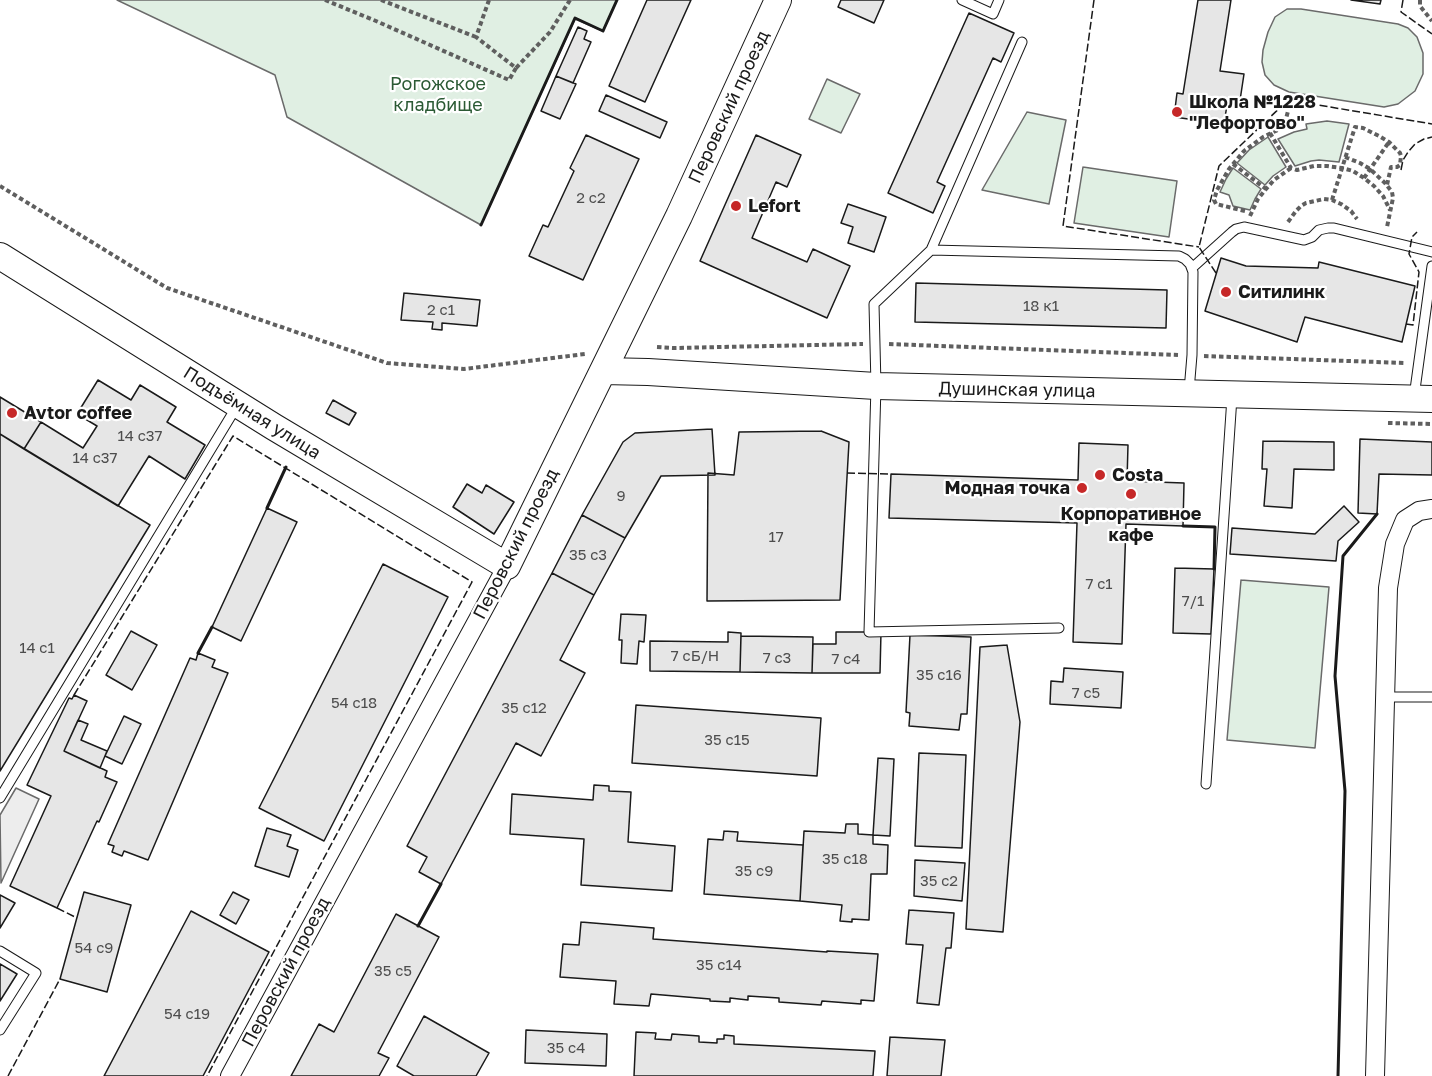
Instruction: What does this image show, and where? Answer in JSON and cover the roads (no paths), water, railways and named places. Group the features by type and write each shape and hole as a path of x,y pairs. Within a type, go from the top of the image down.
{"street":[{"name":"Перовский проезд","path":"230,1076 507,566 594,363 679,216 778,0"},
{"name":"Подъёмная улица","path":"0,256 238,404 507,566"},
{"name":"Душинская улица","path":"594,363 648,372 876,386 1423,398"},
{"path":"1375,1076 1388,588 1395,544 1405,520 1419,511 1432,509"}],"lane":[{"path":"962,0 993,14 999,0"},
{"path":"1022,42 931,250 874,304 876,386 869,632 1059,628"},
{"path":"1192,268 1232,232 1248,227 1304,240 1312,237 1319,230 1334,228 1432,252"},
{"path":"931,250 1179,256 1185,259 1192,268 1194,279 1189,394"},
{"path":"1423,398 1419,364 1432,266"},
{"path":"1206,784 1232,394"},
{"path":"0,798 238,404"},
{"path":"1384,697 1432,697"},
{"path":"0,951 36,973 0,1030"}],"place":[{"name":"Школа №1228 \"Лефортово\"","path":"1177,112"},
{"name":"Lefort","path":"736,206"},
{"name":"Ситилинк","path":"1226,292"},
{"name":"Avtor coffee","path":"12,413"},
{"name":"Costa","path":"1100,475"},
{"name":"Модная точка","path":"1082,488"},
{"name":"Корпоративное кафе","path":"1131,494"}],"park label":[{"name":"Рогожское кладбище","path":"438,94"}]}
